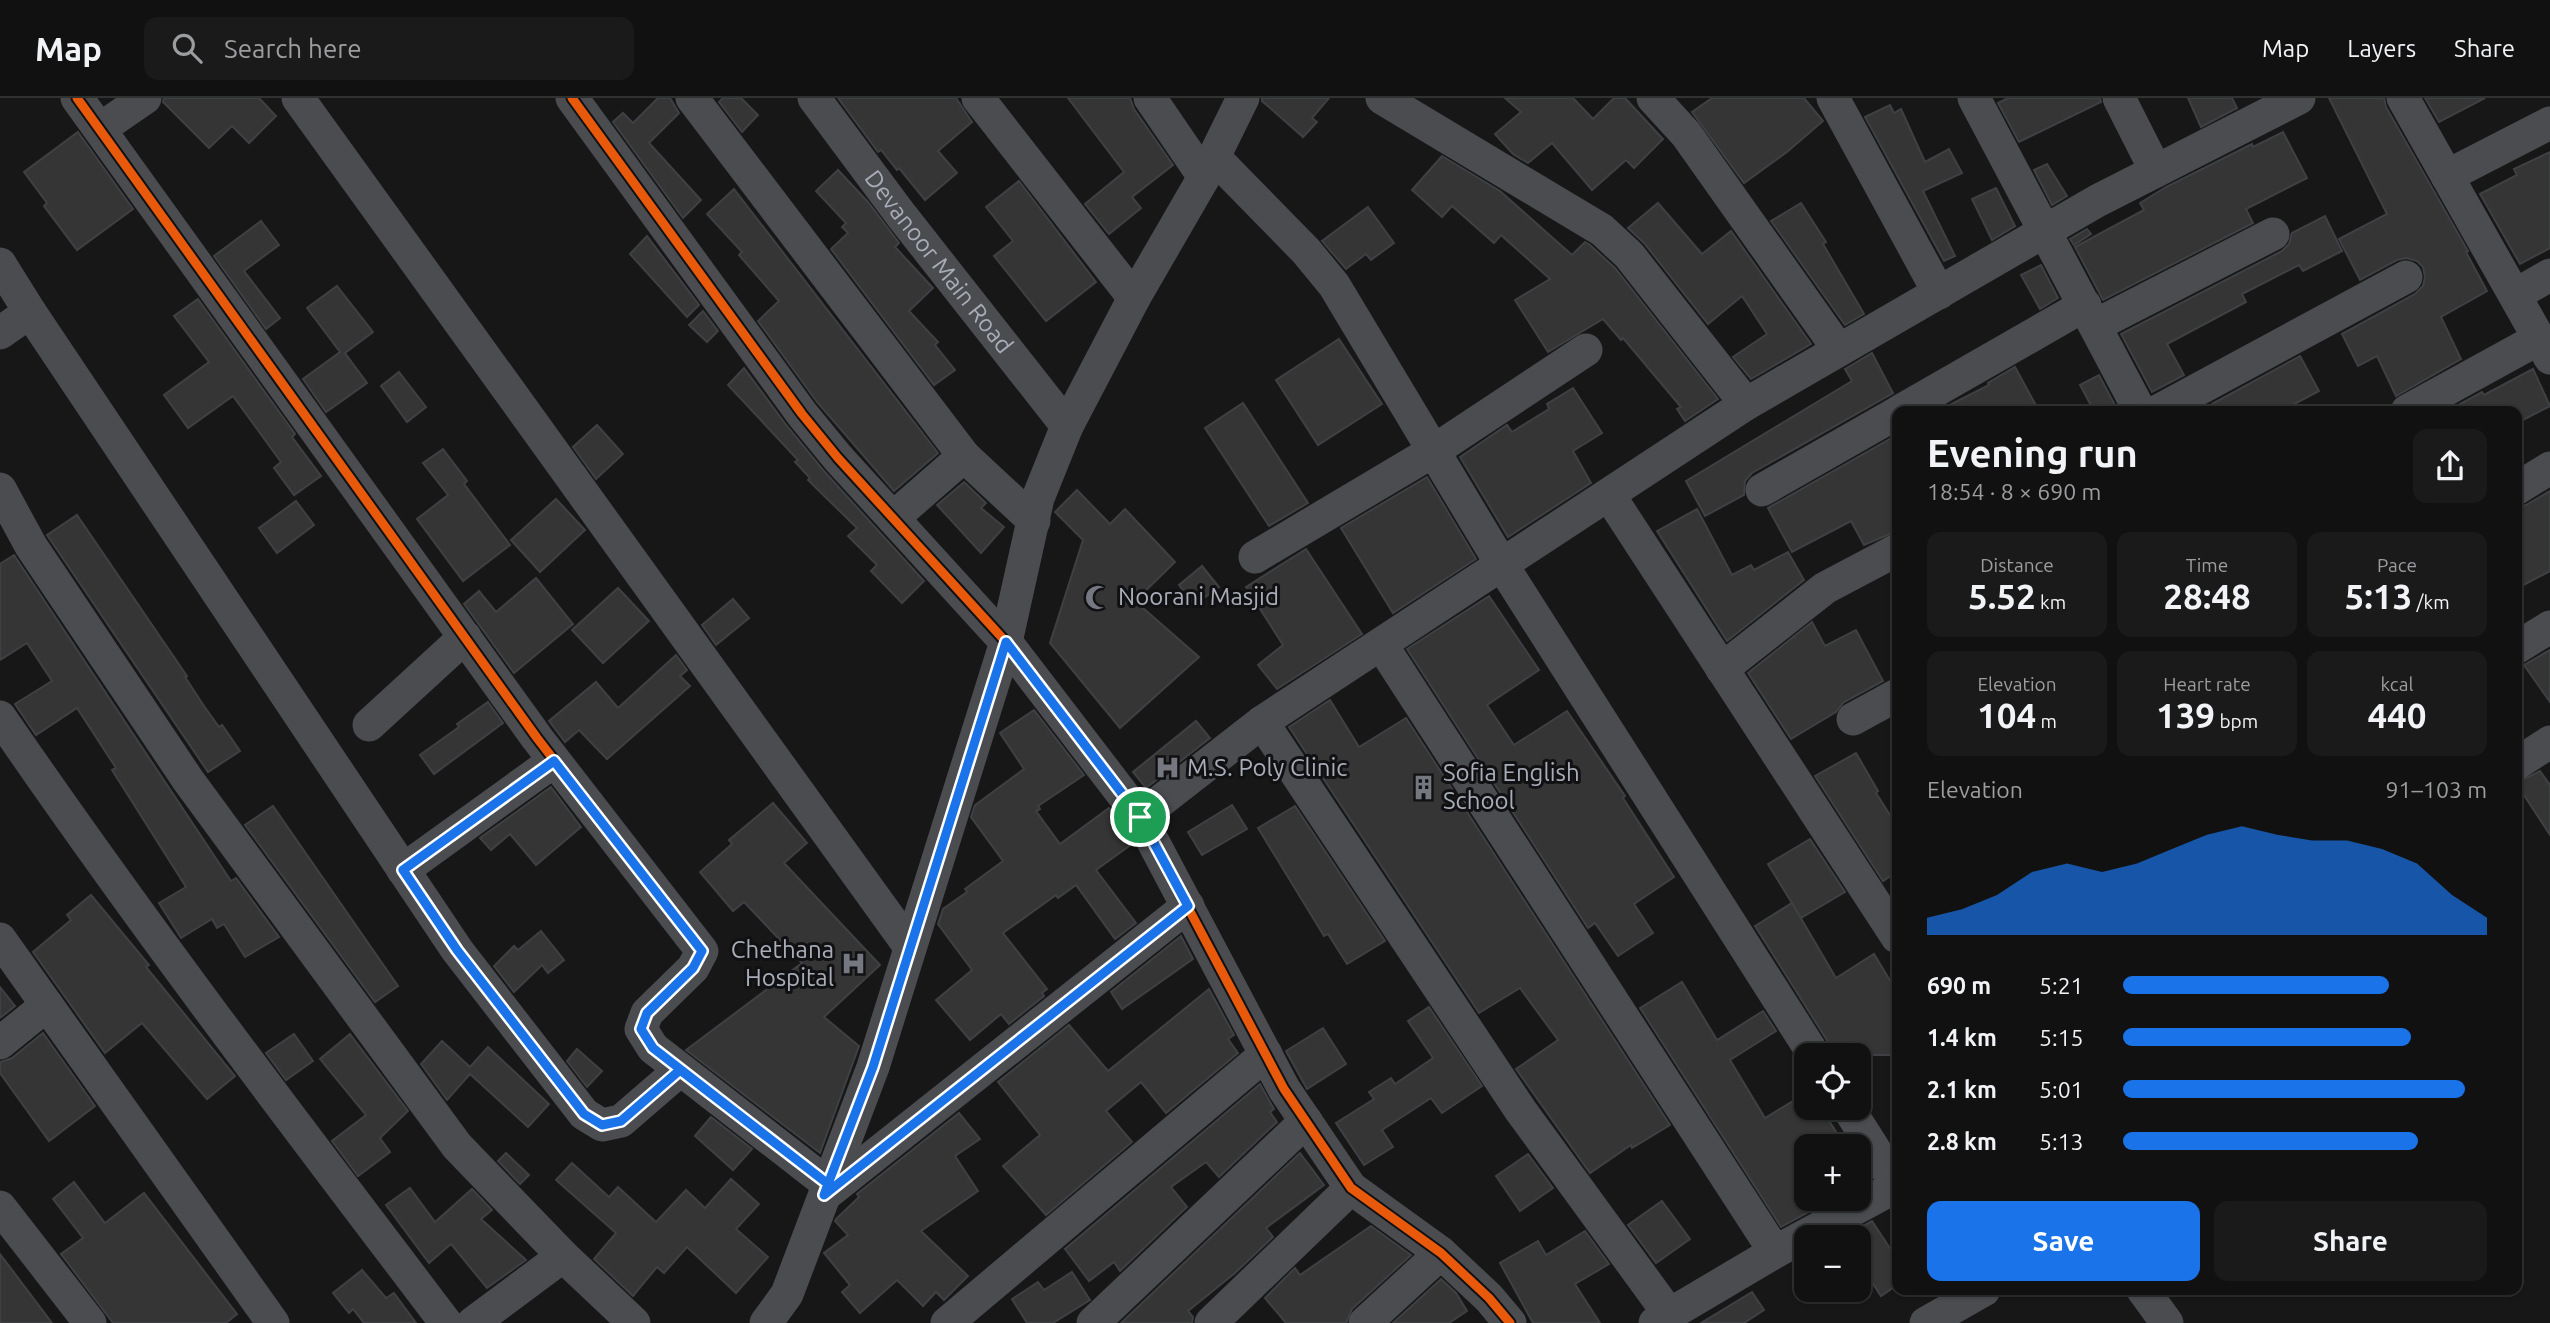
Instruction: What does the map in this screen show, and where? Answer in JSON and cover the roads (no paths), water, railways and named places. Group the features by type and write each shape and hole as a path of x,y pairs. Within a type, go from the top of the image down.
{"street":[{"path":"77,98 554,761 702,951 693,968 647,1013 641,1029 653,1048 826,1189"},
{"path":"100,130 145,98"},
{"path":"298,98 910,947"},
{"path":"572,98 802,414 1006,642 1140,817 1284,1088 1351,1188 1441,1253 1489,1298 1510,1323"},
{"path":"691,98 964,456 1034,521"},
{"name":"Devanoor Main Road","path":"814,98 901,215 1067,426"},
{"path":"978,98 1134,298"},
{"path":"1150,98 1209,167 1306,251 1334,285 1436,450 1502,565 1806,1043"},
{"path":"766,1323 787,1294 873,1067 1006,642 1038,498 1067,426 1134,298 1209,167 1243,98"},
{"path":"1382,98 1602,230 1629,255 1746,404"},
{"path":"1653,98 1686,134 1839,350"},
{"path":"1833,98 1939,293"},
{"path":"1974,98 2137,406"},
{"path":"2119,98 2156,171"},
{"path":"1140,817 1262,722 1746,404 2097,201 2156,171 2262,106 2299,98"},
{"path":"2403,98 2545,348 2418,406"},
{"path":"2447,176 2550,123"},
{"path":"1910,406 2090,315 2273,234"},
{"path":"0,264 457,950 584,1114 602,1125 621,1121 680,1070"},
{"path":"2515,295 2550,275"},
{"path":"2167,406 2406,277"},
{"path":"0,333 30,312"},
{"path":"1255,557 1436,450 1586,350"},
{"path":"1762,490 1892,415"},
{"path":"893,518 964,456"},
{"path":"2522,485 2550,468"},
{"path":"0,489 31,546 188,780 457,1146 564,1256 634,1323"},
{"path":"1609,495 1892,929"},
{"path":"1722,669 1825,589 1892,553"},
{"path":"2522,644 2550,627"},
{"path":"369,725 466,637"},
{"path":"1381,644 1775,1252"},
{"path":"1853,719 1892,698"},
{"path":"0,717 252,1068 446,1323"},
{"path":"1262,722 1662,1319 1775,1252 1892,1188"},
{"path":"2522,760 2550,742"},
{"path":"403,870 554,761"},
{"path":"826,1189 1188,906"},
{"path":"0,939 273,1323"},
{"path":"0,1044 47,1005"},
{"path":"947,1323 1266,1054"},
{"path":"1856,1120 1892,1177"},
{"path":"1093,1323 1306,1121"},
{"path":"1211,1323 1351,1188"},
{"path":"0,1207 90,1323"},
{"path":"1365,1323 1441,1253"},
{"path":"473,1323 564,1256"},
{"path":"1926,1323 1975,1295"},
{"path":"2147,1295 2167,1323"}],"place":[{"name":"Noorani Masjid","path":"1098,597"},
{"name":"M.S. Poly Clinic","path":"1167,768"},
{"name":"Sofia English School","path":"1423,787"},
{"name":"Chethana Hospital","path":"854,964"}]}
